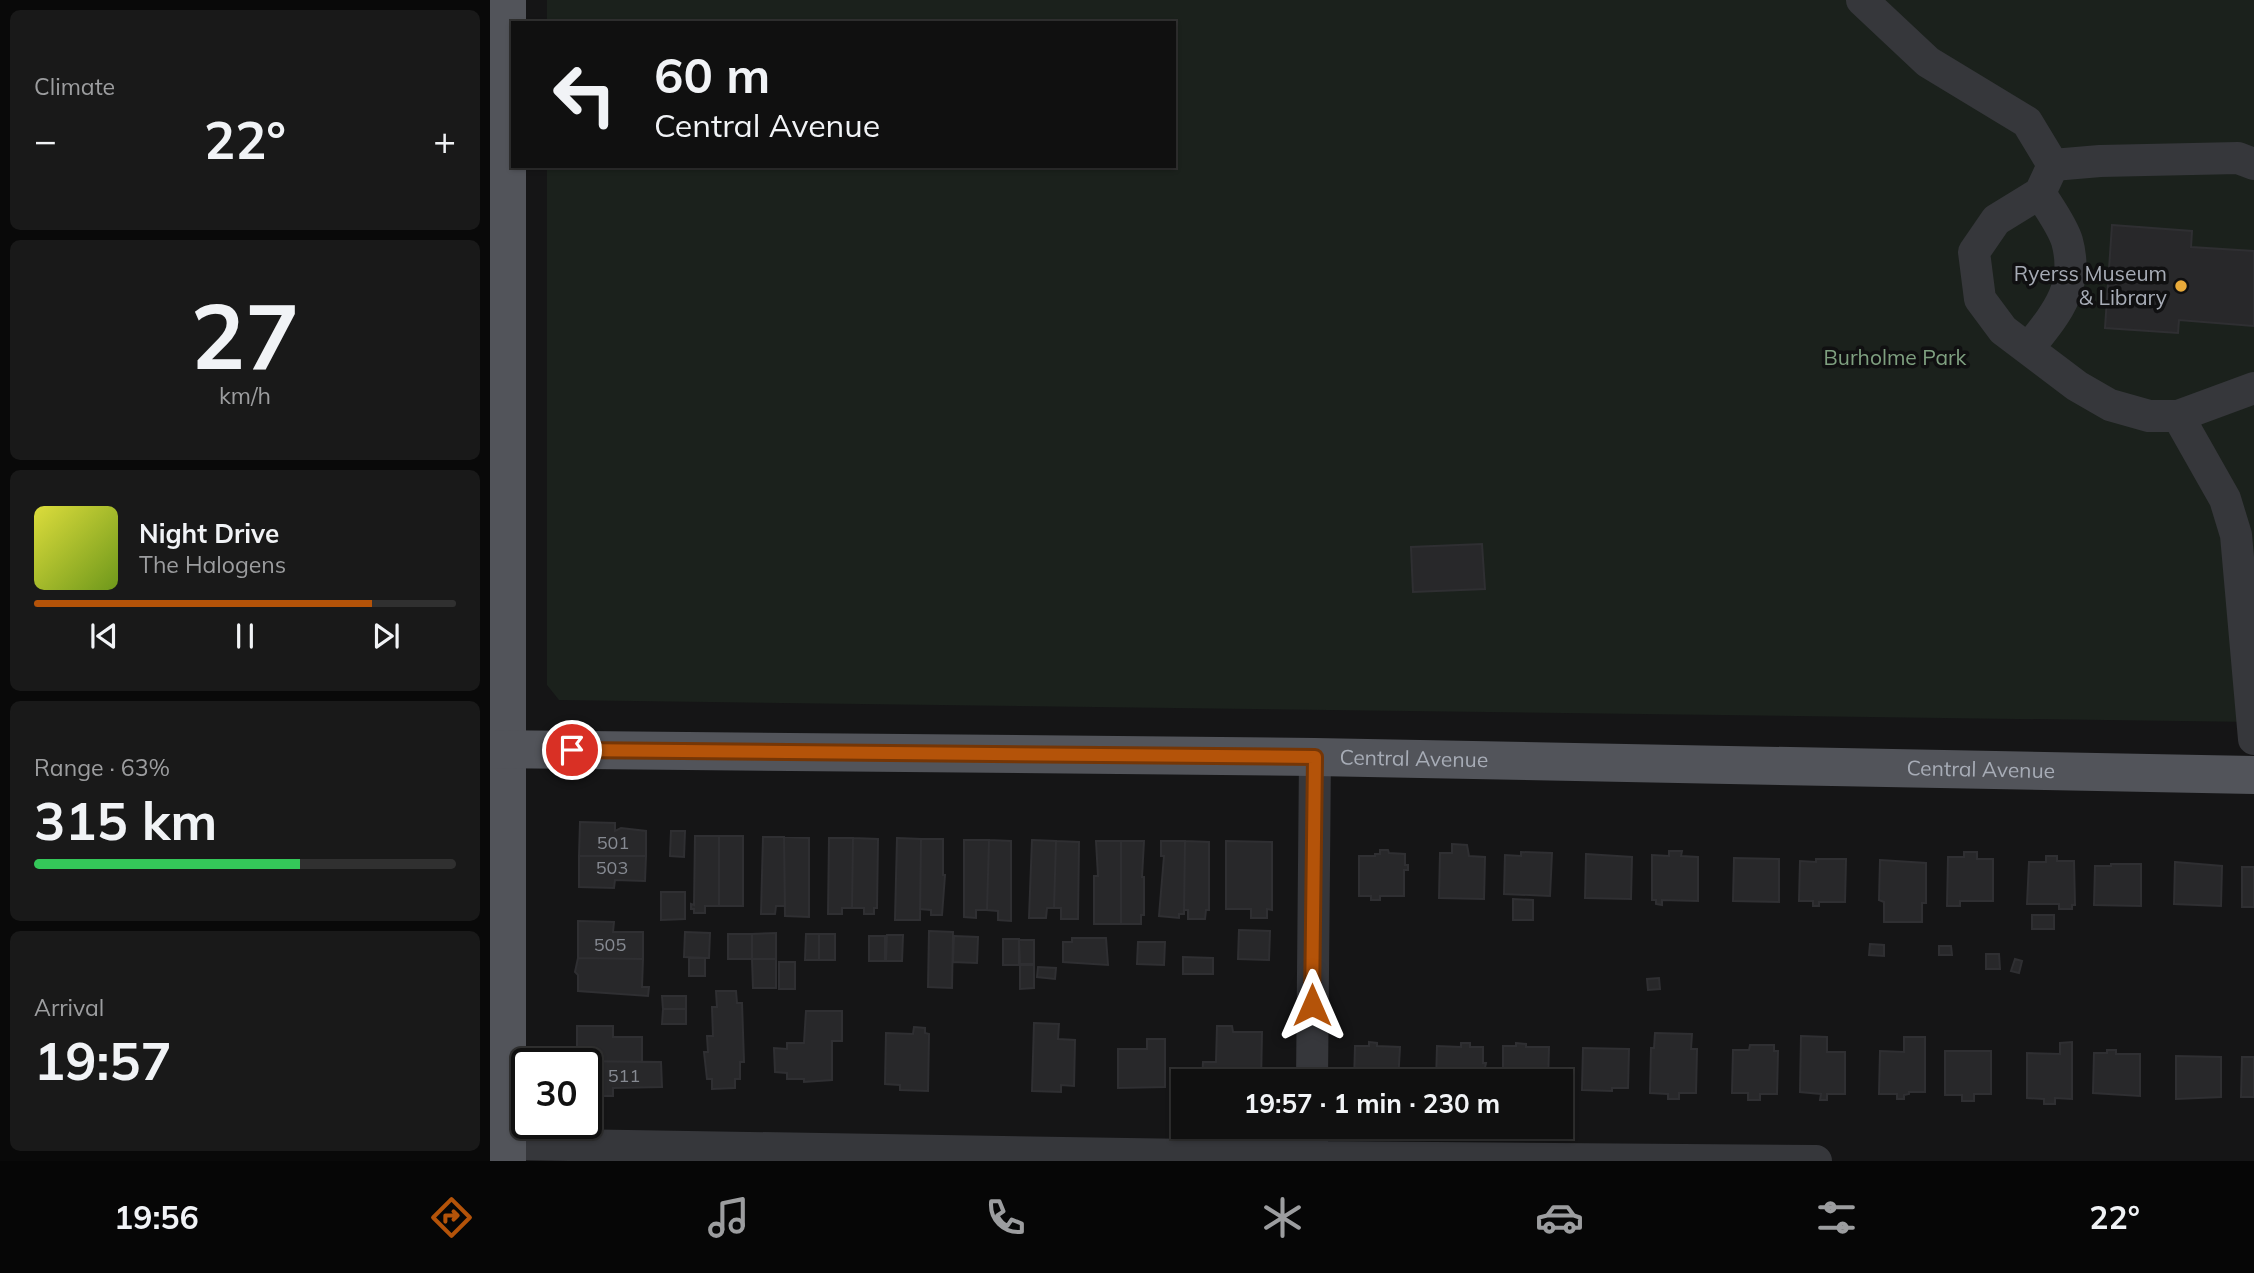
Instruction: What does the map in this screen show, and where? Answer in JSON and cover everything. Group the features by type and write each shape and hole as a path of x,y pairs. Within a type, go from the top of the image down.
{"main road":[{"path":"501,1 498,749 507,1152"},
{"name":"Central Avenue","path":"498,749 1315,757 2254,775"}],"street":[{"path":"1862,0 1928,61 2027,121 2053,164"},
{"path":"2053,164 2238,158 2254,164"},
{"path":"2053,164 2040,193 1996,220 1974,252 1980,299 2003,330 2077,386 2110,405 2149,416 2178,415 2254,388"},
{"path":"2028,349 2061,308 2071,271 2067,239 2040,193"},
{"path":"2178,415 2225,499 2236,536 2254,739"},
{"path":"1312,1069 1315,757"},
{"path":"507,1152 1312,1142 1816,1161"}],"green space":[{"name":"Burholme Park","path":"547,0 2254,0 2254,722 559,700 547,685 547,168 1176,168 1176,21 547,21"}],"building":[{"name":"Ryerss Museum & Library","path":"2112,225 2192,231 2191,247 2254,251 2254,326 2179,320 2178,333 2105,328"},
{"path":"1482,544 1485,589 1413,592 1411,547"},
{"path":"580,822 615,823 615,831 621,828 646,831 646,856 579,856"},
{"path":"671,831 685,831 684,857 670,856"},
{"path":"695,836 719,836 719,906 705,906 705,913 694,913 694,909 691,909 691,904 694,905"},
{"path":"719,836 743,836 743,906 719,906"},
{"path":"763,837 784,837 785,906 776,906 775,914 761,914"},
{"path":"784,837 809,838 809,917 785,916"},
{"path":"829,838 853,838 852,908 842,908 842,914 828,914"},
{"path":"853,838 878,839 877,908 874,908 874,914 864,914 864,908 852,908"},
{"path":"897,838 921,839 920,920 895,920"},
{"path":"921,839 943,839 945,875 942,915 931,915 931,910 920,909"},
{"path":"964,840 989,840 987,910 976,910 976,918 964,917"},
{"path":"989,840 1011,841 1011,921 998,920 998,911 987,910"},
{"path":"1032,840 1056,841 1054,908 1047,908 1046,918 1029,918"},
{"path":"1056,841 1079,842 1078,919 1061,919 1061,908 1054,908"},
{"path":"1096,841 1121,841 1121,924 1094,924 1094,876 1098,876"},
{"path":"1121,841 1144,841 1144,915 1141,915 1141,924 1121,924"},
{"path":"1161,841 1185,841 1184,914 1179,914 1179,918 1159,916 1164,856 1161,856"},
{"path":"1185,841 1209,842 1209,910 1206,910 1205,919 1188,919 1188,910 1184,910"},
{"path":"1226,841 1272,842 1272,910 1267,909 1267,918 1251,918 1251,909 1226,909"},
{"path":"1452,844 1467,845 1469,856 1485,857 1484,899 1439,898 1440,853 1452,853"},
{"path":"1380,850 1405,854 1408,870 1404,870 1404,896 1380,896 1380,900 1371,900 1371,896 1359,896 1359,856 1375,856 1380,854"},
{"path":"1669,851 1682,851 1681,856 1698,857 1698,901 1662,900 1662,905 1652,900 1652,855 1669,856"},
{"path":"1521,852 1552,853 1550,896 1504,894 1505,855 1521,856"},
{"path":"1964,852 1977,852 1977,859 1993,859 1993,901 1960,901 1960,906 1947,906 1948,857 1964,857"},
{"path":"1586,854 1632,857 1631,899 1585,898"},
{"path":"579,856 646,856 645,881 615,880 614,888 579,887"},
{"path":"2046,856 2057,856 2057,861 2074,861 2075,905 2072,905 2072,909 2059,909 2059,904 2027,904 2029,862 2046,862"},
{"path":"1734,858 1779,859 1779,902 1733,901"},
{"path":"1816,859 1846,859 1845,902 1819,902 1819,906 1813,906 1813,901 1799,901 1800,861 1816,862"},
{"path":"1880,860 1926,863 1926,903 1922,903 1922,922 1884,922 1884,902 1879,900"},
{"path":"2175,862 2222,866 2221,906 2174,904"},
{"path":"2141,864 2141,906 2094,905 2095,866"},
{"path":"2242,867 2254,867 2254,907 2242,907"},
{"path":"661,892 685,892 685,919 661,920"},
{"path":"1513,899 1533,900 1533,920 1513,920"},
{"path":"2032,915 2054,915 2054,929 2032,929"},
{"path":"578,921 614,922 613,932 643,932 643,959 578,958"},
{"path":"1239,930 1270,931 1269,960 1238,959"},
{"path":"929,931 953,932 952,988 928,987"},
{"path":"685,932 710,933 709,958 684,957"},
{"path":"776,933 776,959 752,959 752,934"},
{"path":"728,934 752,934 752,959 728,959"},
{"path":"806,934 819,934 819,960 805,960"},
{"path":"819,934 835,934 835,960 819,960"},
{"path":"887,935 903,935 902,961 886,961"},
{"path":"869,936 885,936 885,961 869,961"},
{"path":"954,936 978,937 977,963 953,962"},
{"path":"1072,938 1106,938 1108,965 1063,962 1063,942 1072,942"},
{"path":"1003,939 1019,939 1019,965 1003,965"},
{"path":"1019,940 1034,940 1034,964 1020,964"},
{"path":"1138,942 1165,942 1164,965 1137,964"},
{"path":"1870,944 1884,945 1884,956 1869,955"},
{"path":"1939,946 1951,946 1952,955 1939,955"},
{"path":"1986,954 1999,954 2000,969 1986,969"},
{"path":"1183,957 1213,958 1213,974 1183,974"},
{"path":"578,958 643,959 642,987 649,987 648,996 578,991 578,975 575,972"},
{"path":"689,958 705,958 705,976 689,976"},
{"path":"752,959 776,959 776,988 753,988"},
{"path":"2015,959 2022,961 2019,973 2011,971"},
{"path":"779,962 795,962 795,989 779,989"},
{"path":"1020,965 1034,965 1034,988 1020,989"},
{"path":"1038,967 1056,968 1055,979 1037,977"},
{"path":"1659,978 1660,989 1648,990 1647,979"},
{"path":"716,991 736,991 737,1003 742,1003 744,1062 740,1062 740,1079 735,1079 735,1088 712,1089 712,1079 707,1079 704,1052 708,1052 707,1036 713,1036 712,1007 717,1007"},
{"path":"662,996 686,996 686,1009 663,1009"},
{"path":"663,1009 686,1009 686,1024 662,1024"},
{"path":"806,1011 842,1011 842,1041 832,1041 832,1080 804,1082 804,1079 787,1079 787,1073 775,1072 774,1048 787,1049 787,1043 804,1043"},
{"path":"1034,1023 1059,1024 1058,1039 1075,1040 1074,1086 1061,1085 1061,1092 1032,1091"},
{"path":"577,1026 613,1026 613,1037 642,1037 642,1062 602,1061 602,1048 577,1048"},
{"path":"1217,1026 1232,1026 1233,1032 1262,1032 1261,1069 1203,1069 1203,1062 1216,1062"},
{"path":"914,1027 925,1028 925,1033 929,1034 928,1091 900,1090 900,1085 885,1084 886,1033 913,1034"},
{"path":"1655,1033 1692,1034 1691,1049 1697,1049 1696,1093 1679,1093 1679,1099 1668,1099 1668,1094 1650,1093 1651,1048 1654,1048"},
{"path":"1801,1036 1827,1037 1827,1052 1845,1052 1845,1094 1827,1094 1827,1100 1820,1100 1821,1094 1800,1092"},
{"path":"1904,1037 1925,1037 1925,1092 1909,1092 1904,1095 1904,1099 1897,1099 1897,1094 1879,1094 1880,1051 1904,1052"},
{"path":"1147,1039 1165,1039 1165,1087 1118,1088 1118,1049 1147,1049"},
{"path":"1369,1042 1377,1043 1377,1046 1400,1047 1399,1069 1354,1069 1355,1046 1369,1046"},
{"path":"2072,1042 2072,1099 2055,1098 2055,1104 2044,1104 2044,1099 2027,1098 2027,1053 2060,1054 2060,1043"},
{"path":"1461,1043 1470,1043 1470,1047 1483,1047 1485,1069 1436,1069 1437,1046 1461,1047"},
{"path":"1516,1043 1526,1044 1526,1047 1549,1047 1548,1069 1503,1069 1503,1046 1516,1046"},
{"path":"1750,1045 1774,1045 1774,1051 1778,1051 1777,1094 1760,1094 1760,1100 1748,1100 1748,1093 1732,1093 1733,1050 1749,1050"},
{"path":"1583,1048 1629,1049 1628,1088 1612,1088 1612,1091 1582,1090"},
{"path":"2107,1050 2116,1050 2116,1054 2140,1054 2140,1096 2093,1093 2094,1053 2107,1053"},
{"path":"1945,1051 1991,1051 1991,1094 1974,1094 1974,1101 1962,1101 1962,1095 1945,1095"},
{"path":"2176,1056 2221,1057 2221,1097 2176,1099"},
{"path":"2242,1057 2254,1057 2254,1097 2241,1097"},
{"path":"602,1061 661,1062 662,1087 613,1088 613,1096 602,1096"}],"place":[{"name":"Ryerss Museum & Library","path":"2181,286"}],"route":[{"path":"572,750 1315,757 1312,1005"}]}
